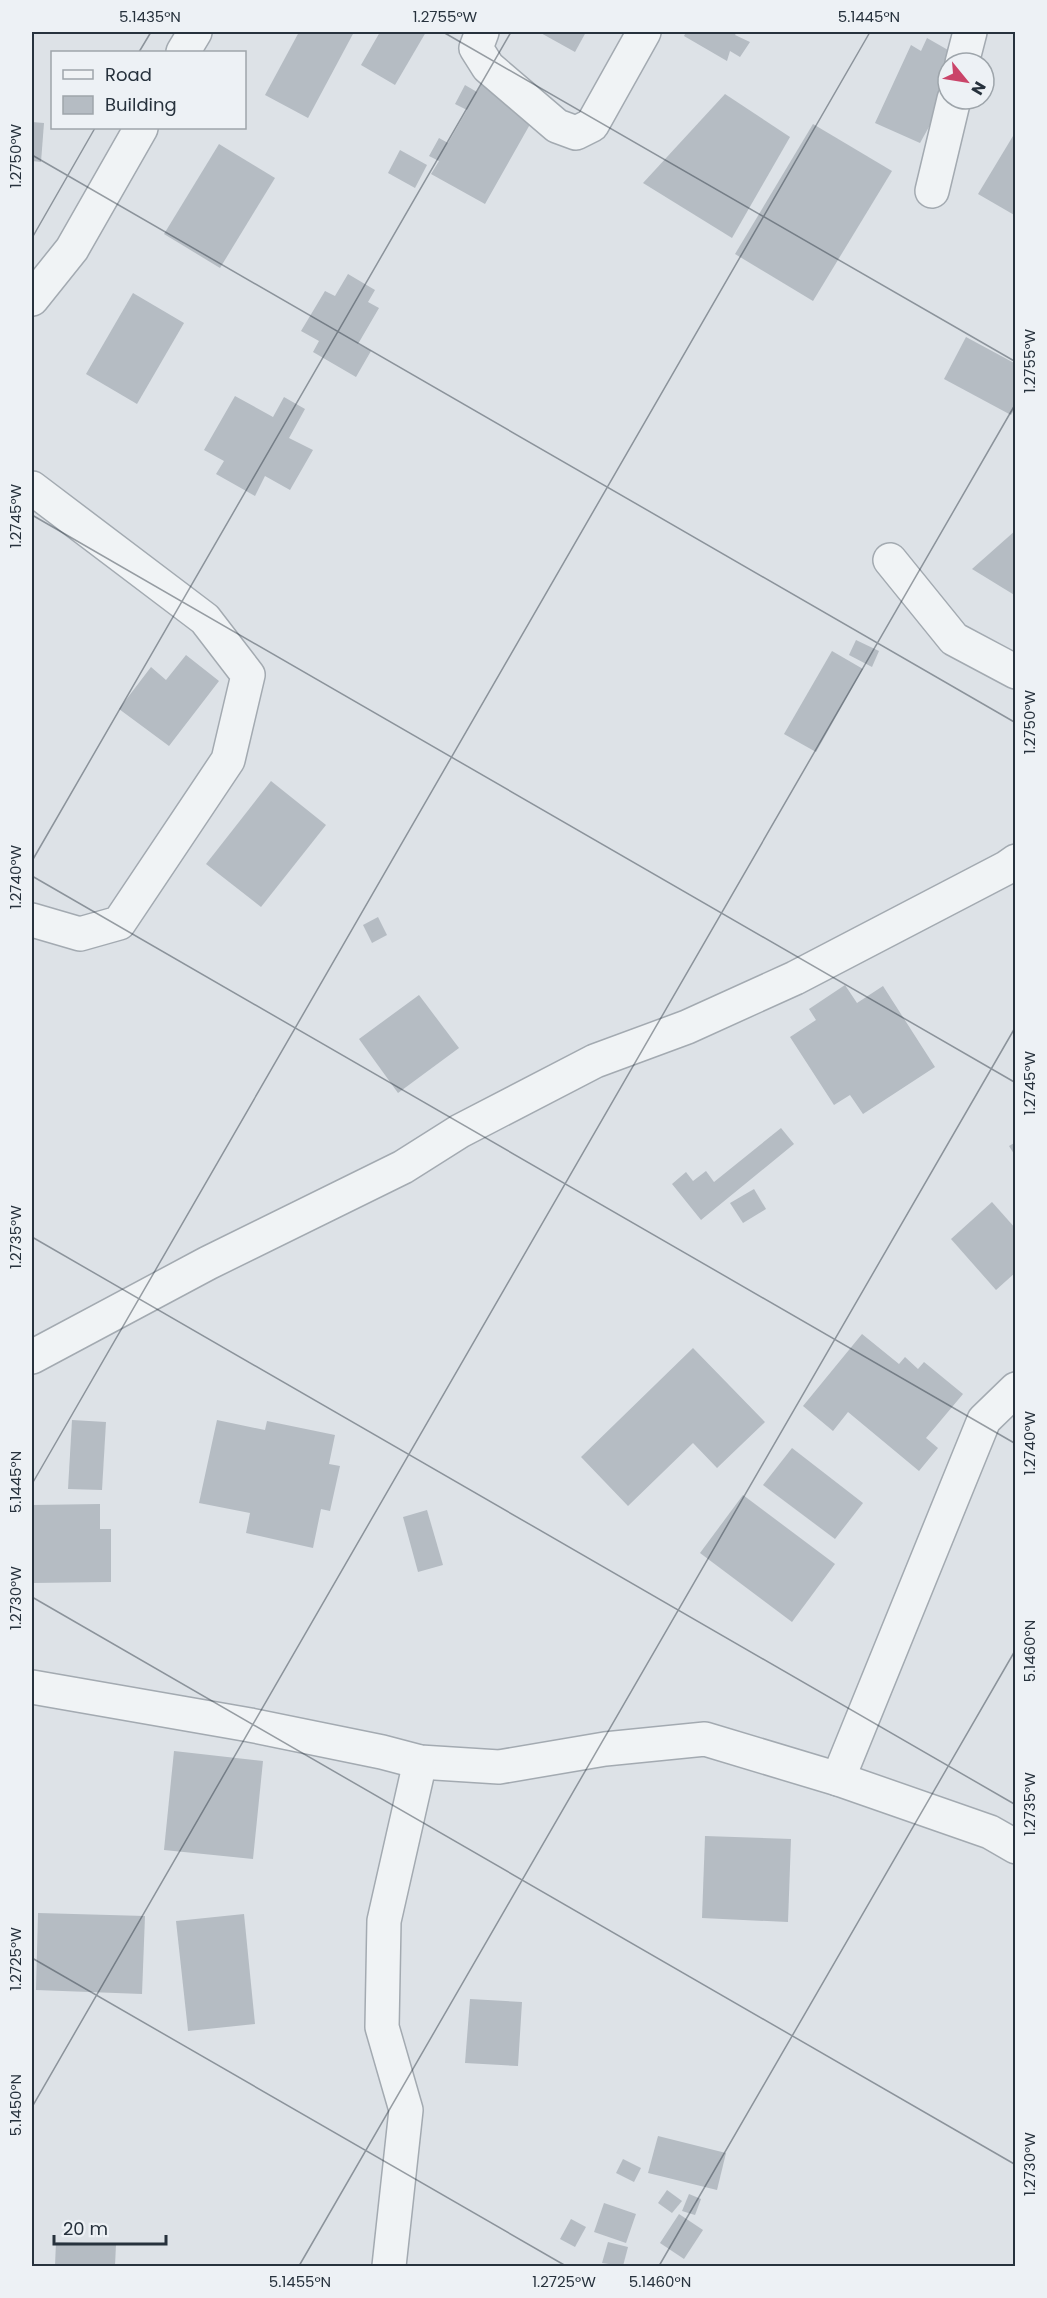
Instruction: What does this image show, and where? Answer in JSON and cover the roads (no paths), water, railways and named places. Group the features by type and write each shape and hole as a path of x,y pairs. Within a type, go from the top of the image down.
{"street":[{"path":"184,51 195,32"},
{"path":"482,32 477,48 488,67 558,126 576,133 592,125 644,32"},
{"path":"965,51 970,32"},
{"path":"932,191 951,111"},
{"path":"32,299 72,249 140,129"},
{"path":"32,488 205,619 248,675 228,759 120,923 80,934 32,920"},
{"path":"890,560 954,639 1016,672"},
{"path":"32,1357 208,1263 403,1167 460,1131 595,1061 687,1027 795,978 1016,861"},
{"path":"838,1779 984,1420 1016,1389"},
{"path":"32,1687 250,1725 420,1762 499,1767 605,1749 705,1739 838,1779 990,1832 1016,1846"},
{"path":"389,2266 406,2110 382,2026 384,1921 420,1762"}]}
